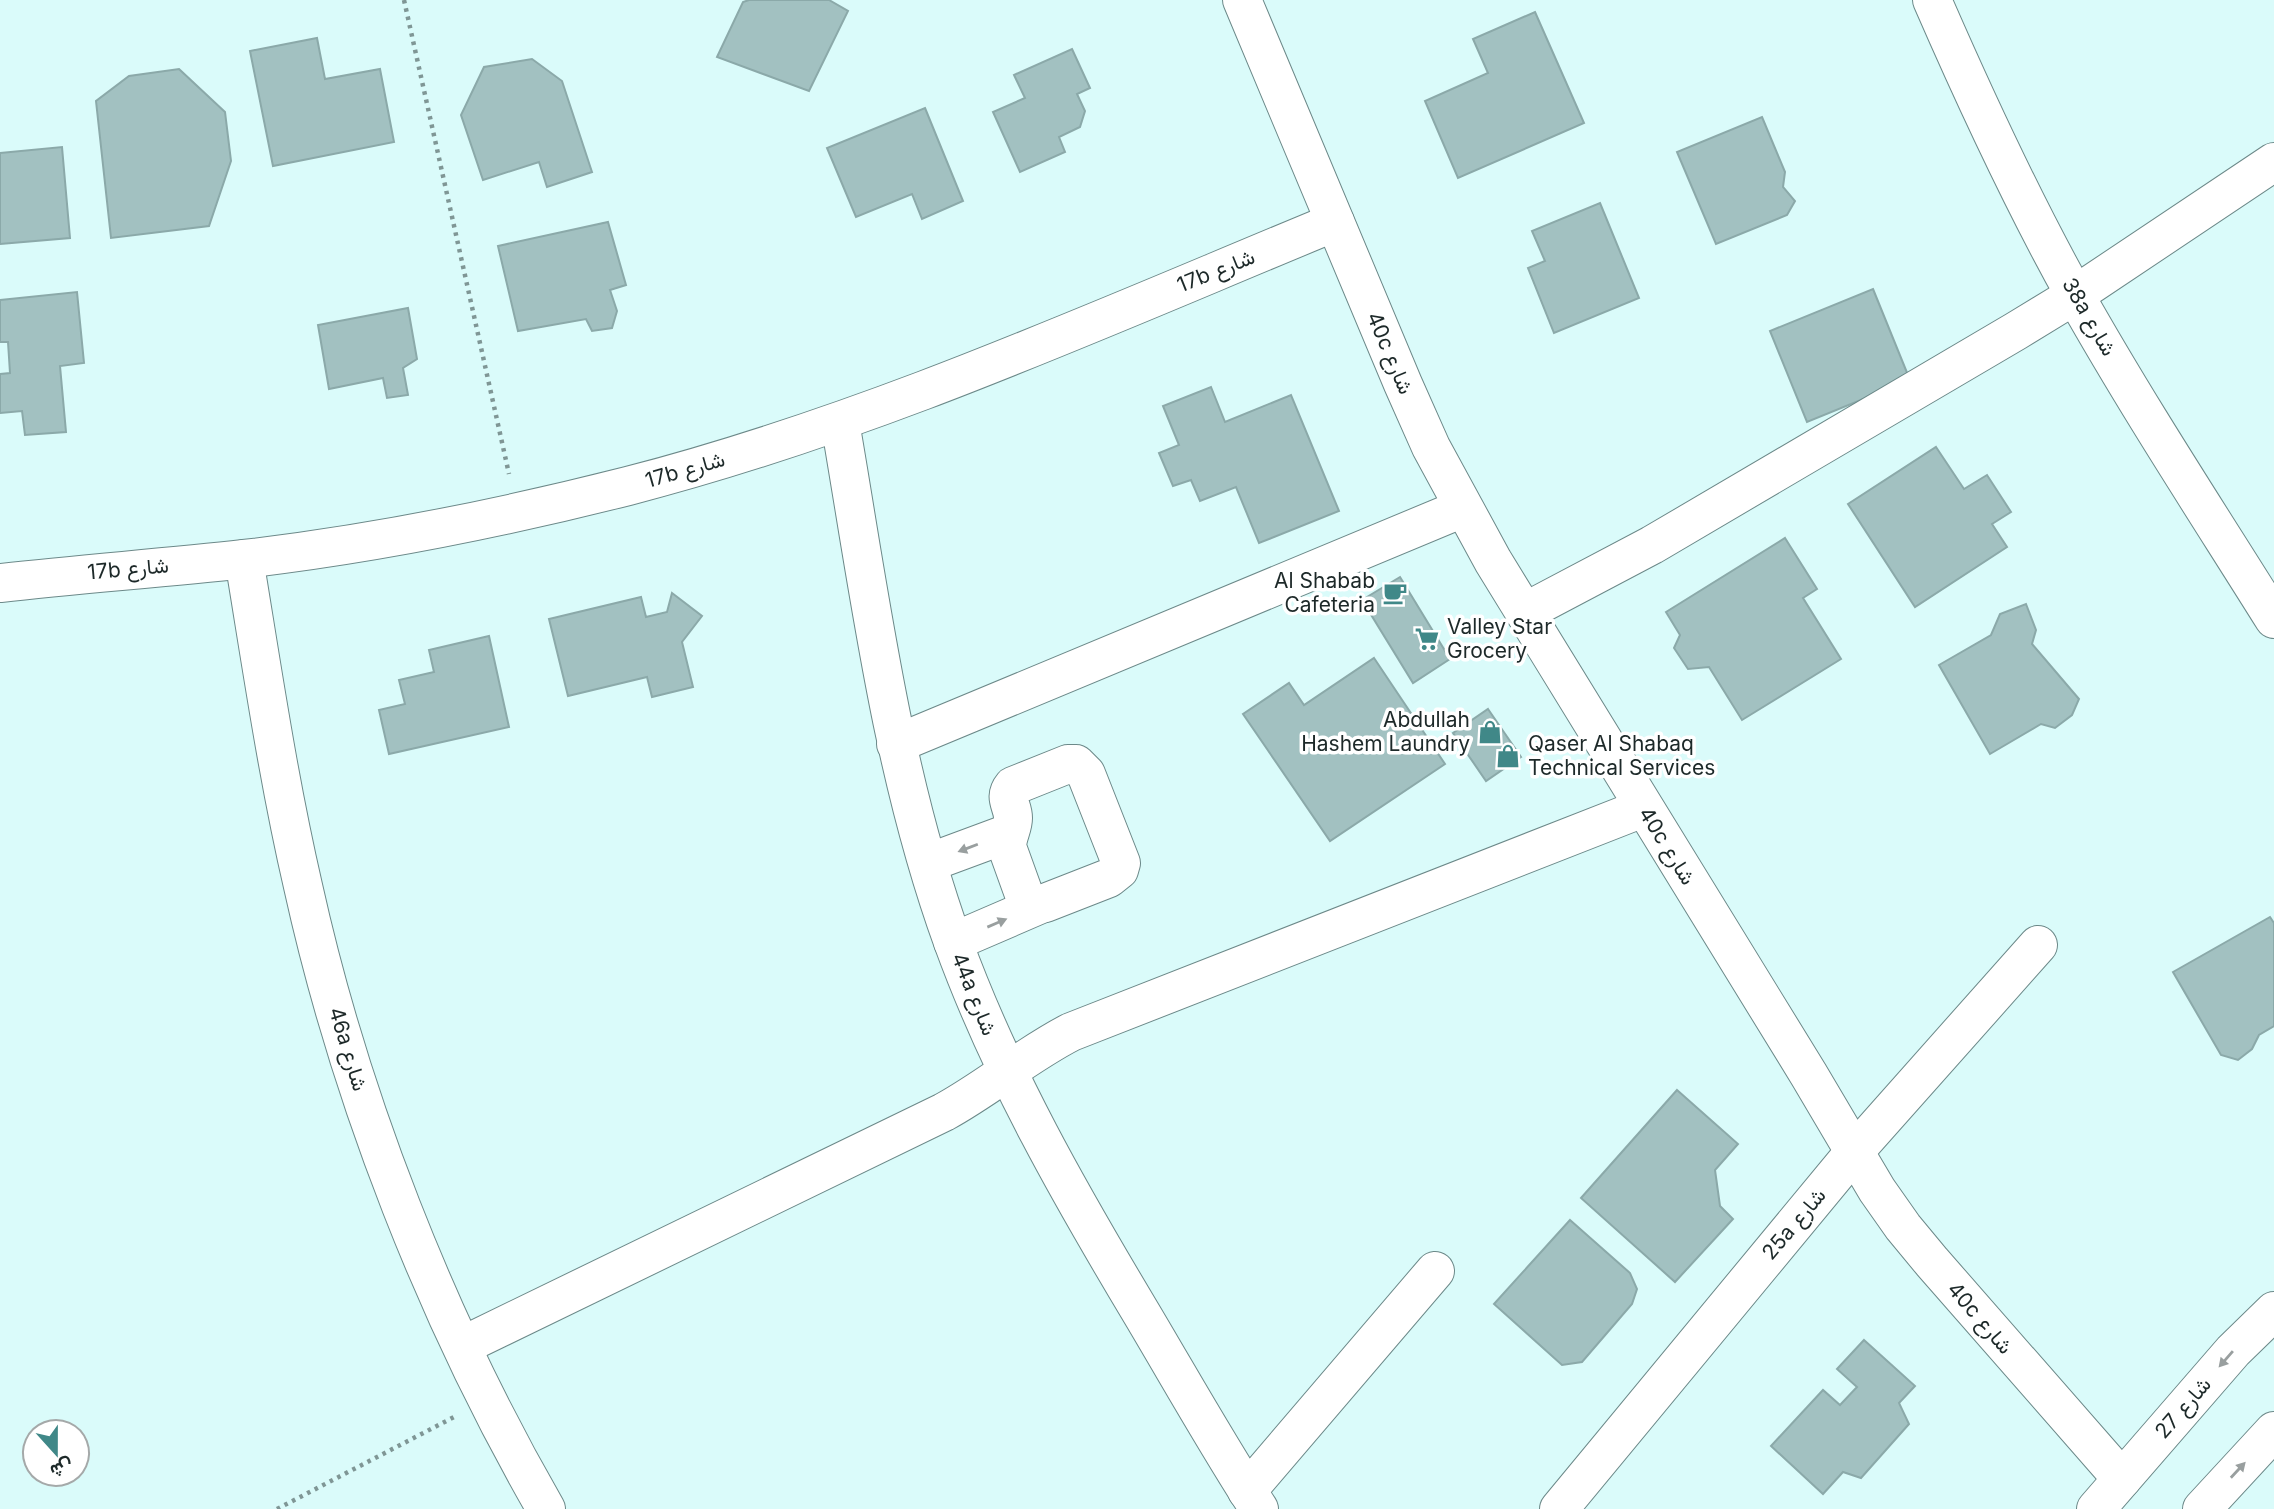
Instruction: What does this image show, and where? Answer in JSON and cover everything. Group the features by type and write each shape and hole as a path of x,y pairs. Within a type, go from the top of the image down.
{"street":[{"name":"40c شارع","path":"1242,0 1409,397 1463,508 1877,1190 1903,1227 2122,1479"},
{"name":"38a شارع","path":"1932,0 1990,127 2075,295 2119,372 2274,619"},
{"path":"1525,612 1652,545 1770,478 2075,295 2274,162"},
{"name":"17b شارع","path":"0,583 244,559 350,544 518,513 629,486 840,422 964,375 1335,222"},
{"name":"44a شارع","path":"840,422 896,744 928,863 953,942 1007,1073 1093,1233 1253,1500"},
{"path":"896,744 1463,508"},
{"name":"46a شارع","path":"244,559 278,770 303,888 334,1005 375,1133 414,1234 462,1346 546,1509"},
{"path":"953,942 1109,878 1119,870 1120,857 1082,768 1076,764 1068,764 1013,786 1008,792 1013,820 1007,847 1025,897 1041,904"},
{"path":"462,1346 944,1112 987,1088 1048,1044 1071,1032 1643,808"},
{"path":"928,863 1009,833"},
{"name":"25a شارع","path":"1559,1509 1855,1151 2038,945"},
{"path":"1253,1500 1436,1270"},
{"name":"شارع 27","path":"2096,1509 2233,1351 2274,1311"},
{"path":"2202,1509 2274,1431"}],"path":[{"path":"404,0 518,513"},
{"path":"277,1509 488,1400"}],"building":[{"path":"829,0 848,11 809,91 717,57 743,2"},
{"path":"1535,12 1584,123 1458,178 1425,101 1488,73 1473,39"},
{"path":"317,38 325,79 380,69 394,142 273,166 250,51"},
{"path":"1072,49 1090,88 1077,94 1085,111 1080,127 1059,137 1065,152 1020,172 993,112 1025,98 1014,75"},
{"path":"532,59 562,81 592,172 547,187 539,162 483,180 461,115 484,67"},
{"path":"179,69 225,112 231,161 209,226 111,238 96,101 129,76"},
{"path":"925,108 963,201 922,219 912,194 856,217 827,148"},
{"path":"1762,117 1785,172 1783,187 1795,201 1787,215 1716,244 1677,152"},
{"path":"62,147 70,238 0,244 0,153"},
{"path":"1600,203 1639,298 1554,333 1528,268 1545,261 1532,231"},
{"path":"608,222 626,285 610,290 617,311 612,328 592,331 586,319 518,331 498,246"},
{"path":"1873,289 1910,380 1807,422 1770,331"},
{"path":"77,292 84,363 60,366 66,432 25,435 22,411 0,413 0,374 10,373 8,342 0,342 0,300"},
{"path":"408,308 417,359 403,368 408,395 387,398 383,378 329,389 318,325"},
{"path":"1211,387 1225,422 1291,395 1339,511 1259,543 1236,487 1200,501 1191,480 1173,486 1159,453 1179,445 1163,406"},
{"path":"1936,447 1964,489 1987,475 2011,512 1992,524 2007,547 1915,607 1848,504"},
{"path":"1785,538 1817,589 1803,598 1841,659 1742,720 1709,667 1688,669 1674,648 1680,635 1666,612"},
{"path":"1400,577 1450,659 1413,683 1362,600"},
{"path":"672,593 702,616 682,642 693,687 652,697 647,677 568,696 549,619 641,597 646,617 667,612"},
{"path":"2026,604 2036,630 2032,644 2079,699 2072,715 2055,728 2041,724 1990,754 1939,665 1991,635 2000,614"},
{"path":"489,636 509,727 389,754 379,710 405,704 399,680 434,672 429,650"},
{"path":"1374,658 1445,764 1330,841 1243,714 1289,683 1304,705"},
{"path":"1488,709 1521,757 1486,781 1453,733"},
{"path":"2270,917 2274,923 2274,1026 2259,1035 2252,1049 2238,1060 2221,1055 2173,972"},
{"path":"1677,1090 1738,1144 1715,1170 1720,1206 1733,1219 1675,1282 1581,1198"},
{"path":"1570,1220 1630,1273 1637,1289 1632,1304 1582,1362 1562,1365 1494,1304"},
{"path":"1864,1340 1915,1386 1899,1403 1909,1424 1861,1478 1843,1472 1823,1494 1771,1446 1823,1390 1840,1405 1857,1387 1837,1369"}],"place":[{"name":"Al Shabab Cafeteria","path":"1395,593"},
{"name":"Valley Star Grocery","path":"1427,639"},
{"name":"Abdullah Hashem Laundry","path":"1490,732"},
{"name":"Qaser Al Shabaq Technical Services","path":"1508,756"}]}
